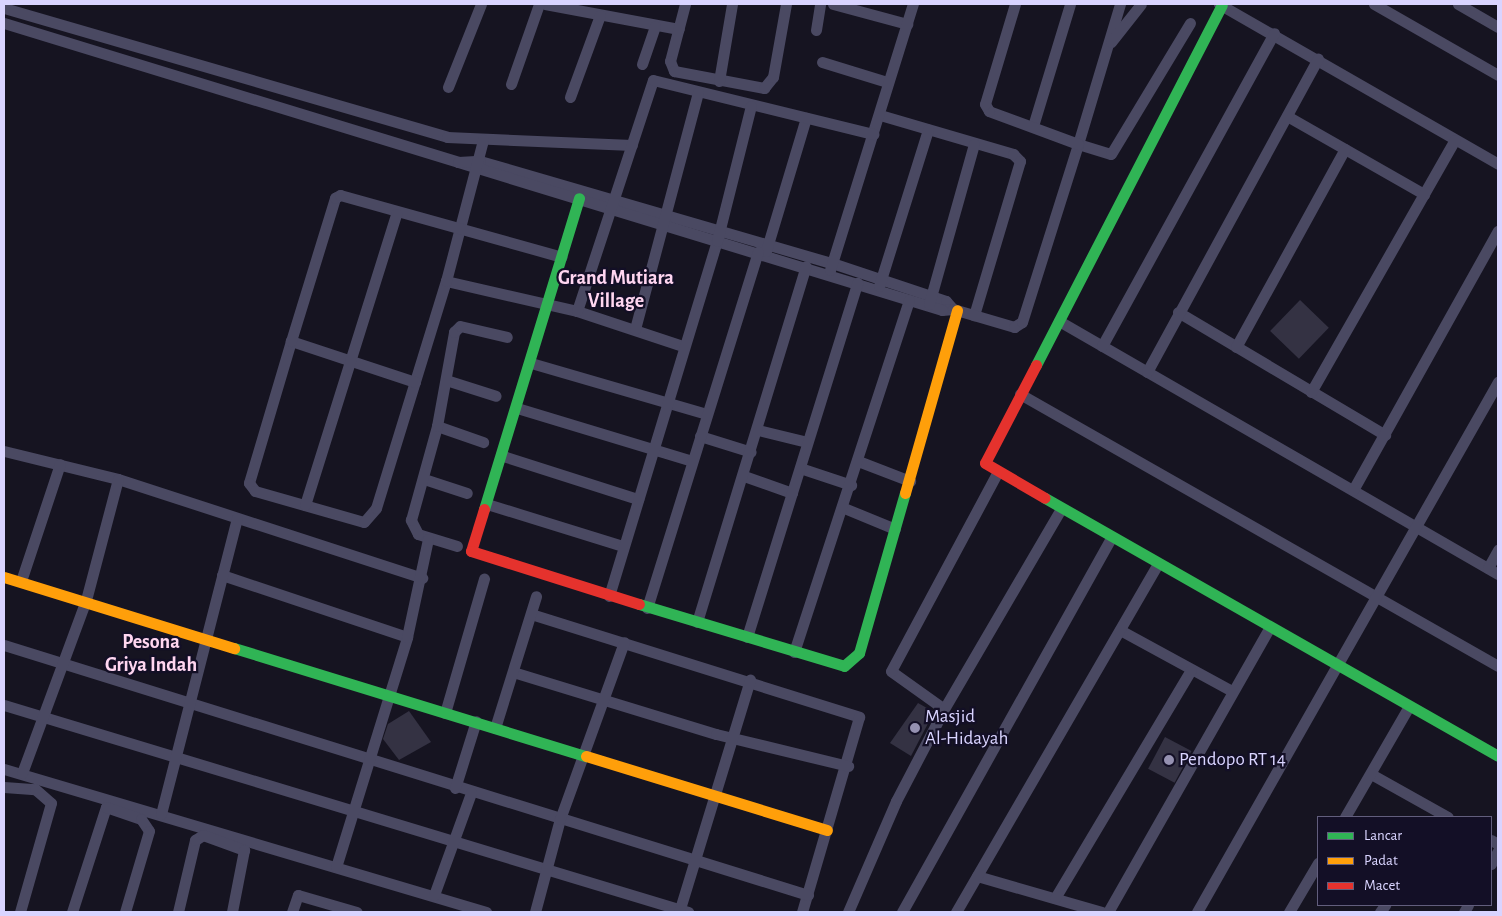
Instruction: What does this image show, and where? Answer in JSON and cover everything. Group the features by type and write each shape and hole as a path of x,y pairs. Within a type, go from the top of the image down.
{"street":[{"path":"448,87 481,4"},
{"path":"512,84 540,4"},
{"path":"545,4 679,29"},
{"path":"685,4 670,61 674,71 719,82 755,88 769,83 786,4"},
{"path":"719,82 732,4"},
{"path":"816,30 820,4"},
{"path":"833,4 907,24"},
{"path":"830,269 880,115 888,82 913,4"},
{"path":"1015,4 985,104 989,111 1078,144 1111,154 1190,23"},
{"path":"1033,126 1070,4"},
{"path":"4,23 443,158 479,166 613,204 880,284 955,310 1014,327 1022,322 1120,4"},
{"path":"1106,47 1141,4"},
{"path":"1498,164 1274,33 1220,4 1059,321 985,456 985,463 997,473 1498,756"},
{"path":"1374,4 1498,75"},
{"path":"1458,4 1498,27"},
{"path":"4,8 189,64 447,138 632,144"},
{"path":"570,97 600,15"},
{"path":"642,64 656,26"},
{"path":"1102,346 1274,33"},
{"path":"1147,372 1178,312 1318,59"},
{"path":"822,62 888,82"},
{"path":"184,79 189,64"},
{"path":"577,311 613,204 650,82 873,134"},
{"path":"635,329 698,92"},
{"path":"610,596 683,346 718,236 751,106"},
{"path":"880,115 1013,154 1020,165 974,315"},
{"path":"1287,116 1424,194"},
{"path":"648,608 706,414 763,250 806,118"},
{"path":"880,284 928,130"},
{"path":"443,158 447,138"},
{"path":"482,140 479,166 460,231 446,281 373,514 358,524 255,491 249,483 335,198 340,196 396,214 460,231 562,257"},
{"path":"1311,392 1455,140"},
{"path":"929,301 974,144"},
{"path":"1236,347 1345,149"},
{"path":"479,166 579,198 613,204"},
{"path":"579,198 549,305 473,554 747,637 837,667 844,666 859,653 910,481 955,310"},
{"path":"305,506 352,362 396,214"},
{"path":"1353,490 1498,231"},
{"path":"763,250 806,266 830,269 857,283 880,284 909,300 929,301"},
{"path":"698,622 758,430 806,266"},
{"path":"446,281 577,311 683,346"},
{"path":"747,637 857,283"},
{"path":"794,652 844,508 909,300"},
{"path":"1178,312 1385,435"},
{"path":"1059,321 1498,574"},
{"path":"457,546 428,540 418,534 411,520 437,426 456,328 508,337"},
{"path":"292,341 415,382"},
{"path":"531,364 706,414"},
{"path":"446,380 496,396"},
{"path":"1197,912 1335,665 1417,527 1498,382"},
{"path":"1020,394 1498,666"},
{"path":"517,408 692,461"},
{"path":"437,426 483,442"},
{"path":"758,430 807,442"},
{"path":"700,436 751,452"},
{"path":"4,451 118,479 422,578"},
{"path":"503,456 638,499"},
{"path":"858,461 910,481"},
{"path":"22,581 60,464"},
{"path":"800,468 851,485"},
{"path":"944,709 891,671 997,473"},
{"path":"744,476 792,493"},
{"path":"424,478 467,493"},
{"path":"22,773 86,600 118,479"},
{"path":"487,504 624,546"},
{"path":"844,508 895,529"},
{"path":"848,912 896,801 944,709 1061,509"},
{"path":"161,814 237,519"},
{"path":"902,912 1111,538"},
{"path":"336,866 368,757 407,637 422,578 428,540"},
{"path":"1488,568 1498,550"},
{"path":"956,912 1158,564"},
{"path":"222,575 407,637"},
{"path":"4,576 827,830"},
{"path":"445,713 484,579"},
{"path":"496,728 536,596"},
{"path":"531,614 750,680 859,717 848,766 802,912"},
{"path":"1108,912 1270,627"},
{"path":"1120,630 1232,691"},
{"path":"535,912 545,866 560,819 624,642"},
{"path":"4,645 190,704 368,757 471,793 697,859 808,895"},
{"path":"1055,898 1191,670"},
{"path":"513,672 602,700 848,766"},
{"path":"4,705 352,813 545,866 682,911 714,795 750,680"},
{"path":"1346,816 1409,706"},
{"path":"455,788 476,721"},
{"path":"4,769 161,814 486,912"},
{"path":"1371,774 1436,814"},
{"path":"4,786 35,789 51,803 20,912"},
{"path":"434,895 471,793"},
{"path":"72,912 106,807 141,819 149,831 125,912"},
{"path":"178,912 195,840 203,835 244,850 232,912"},
{"path":"1492,862 1498,851"},
{"path":"1289,912 1317,865"},
{"path":"977,876 1102,912"},
{"path":"292,912 298,895 357,912"}],"building":[{"path":"1300,300 1329,328 1299,359 1270,331"},
{"name":"Masjid Al-Hidayah","path":"918,703 934,712 911,756 890,743"},
{"path":"409,711 431,742 399,760 383,739 388,724"},
{"name":"Pendopo RT 14","path":"1165,737 1191,751 1175,783 1148,769"}],"traffic: fast":[{"path":"1036,365 1222,5"},
{"path":"484,509 579,198"},
{"path":"639,604 844,666 859,653 905,493"},
{"path":"1045,498 1498,756"},
{"path":"234,648 586,756"}],"traffic: slow":[{"path":"905,493 957,310"},
{"path":"4,577 234,648"},
{"path":"586,756 827,830"}],"traffic: jam":[{"path":"1036,365 985,463 1045,498"},
{"path":"484,509 471,551 639,604"}],"place":[{"name":"Masjid Al-Hidayah","path":"915,728"},
{"name":"Pendopo RT 14","path":"1169,760"}],"district":[{"name":"Grand Mutiara Village","path":"616,290"},
{"name":"Pesona Griya Indah","path":"151,654"}]}
